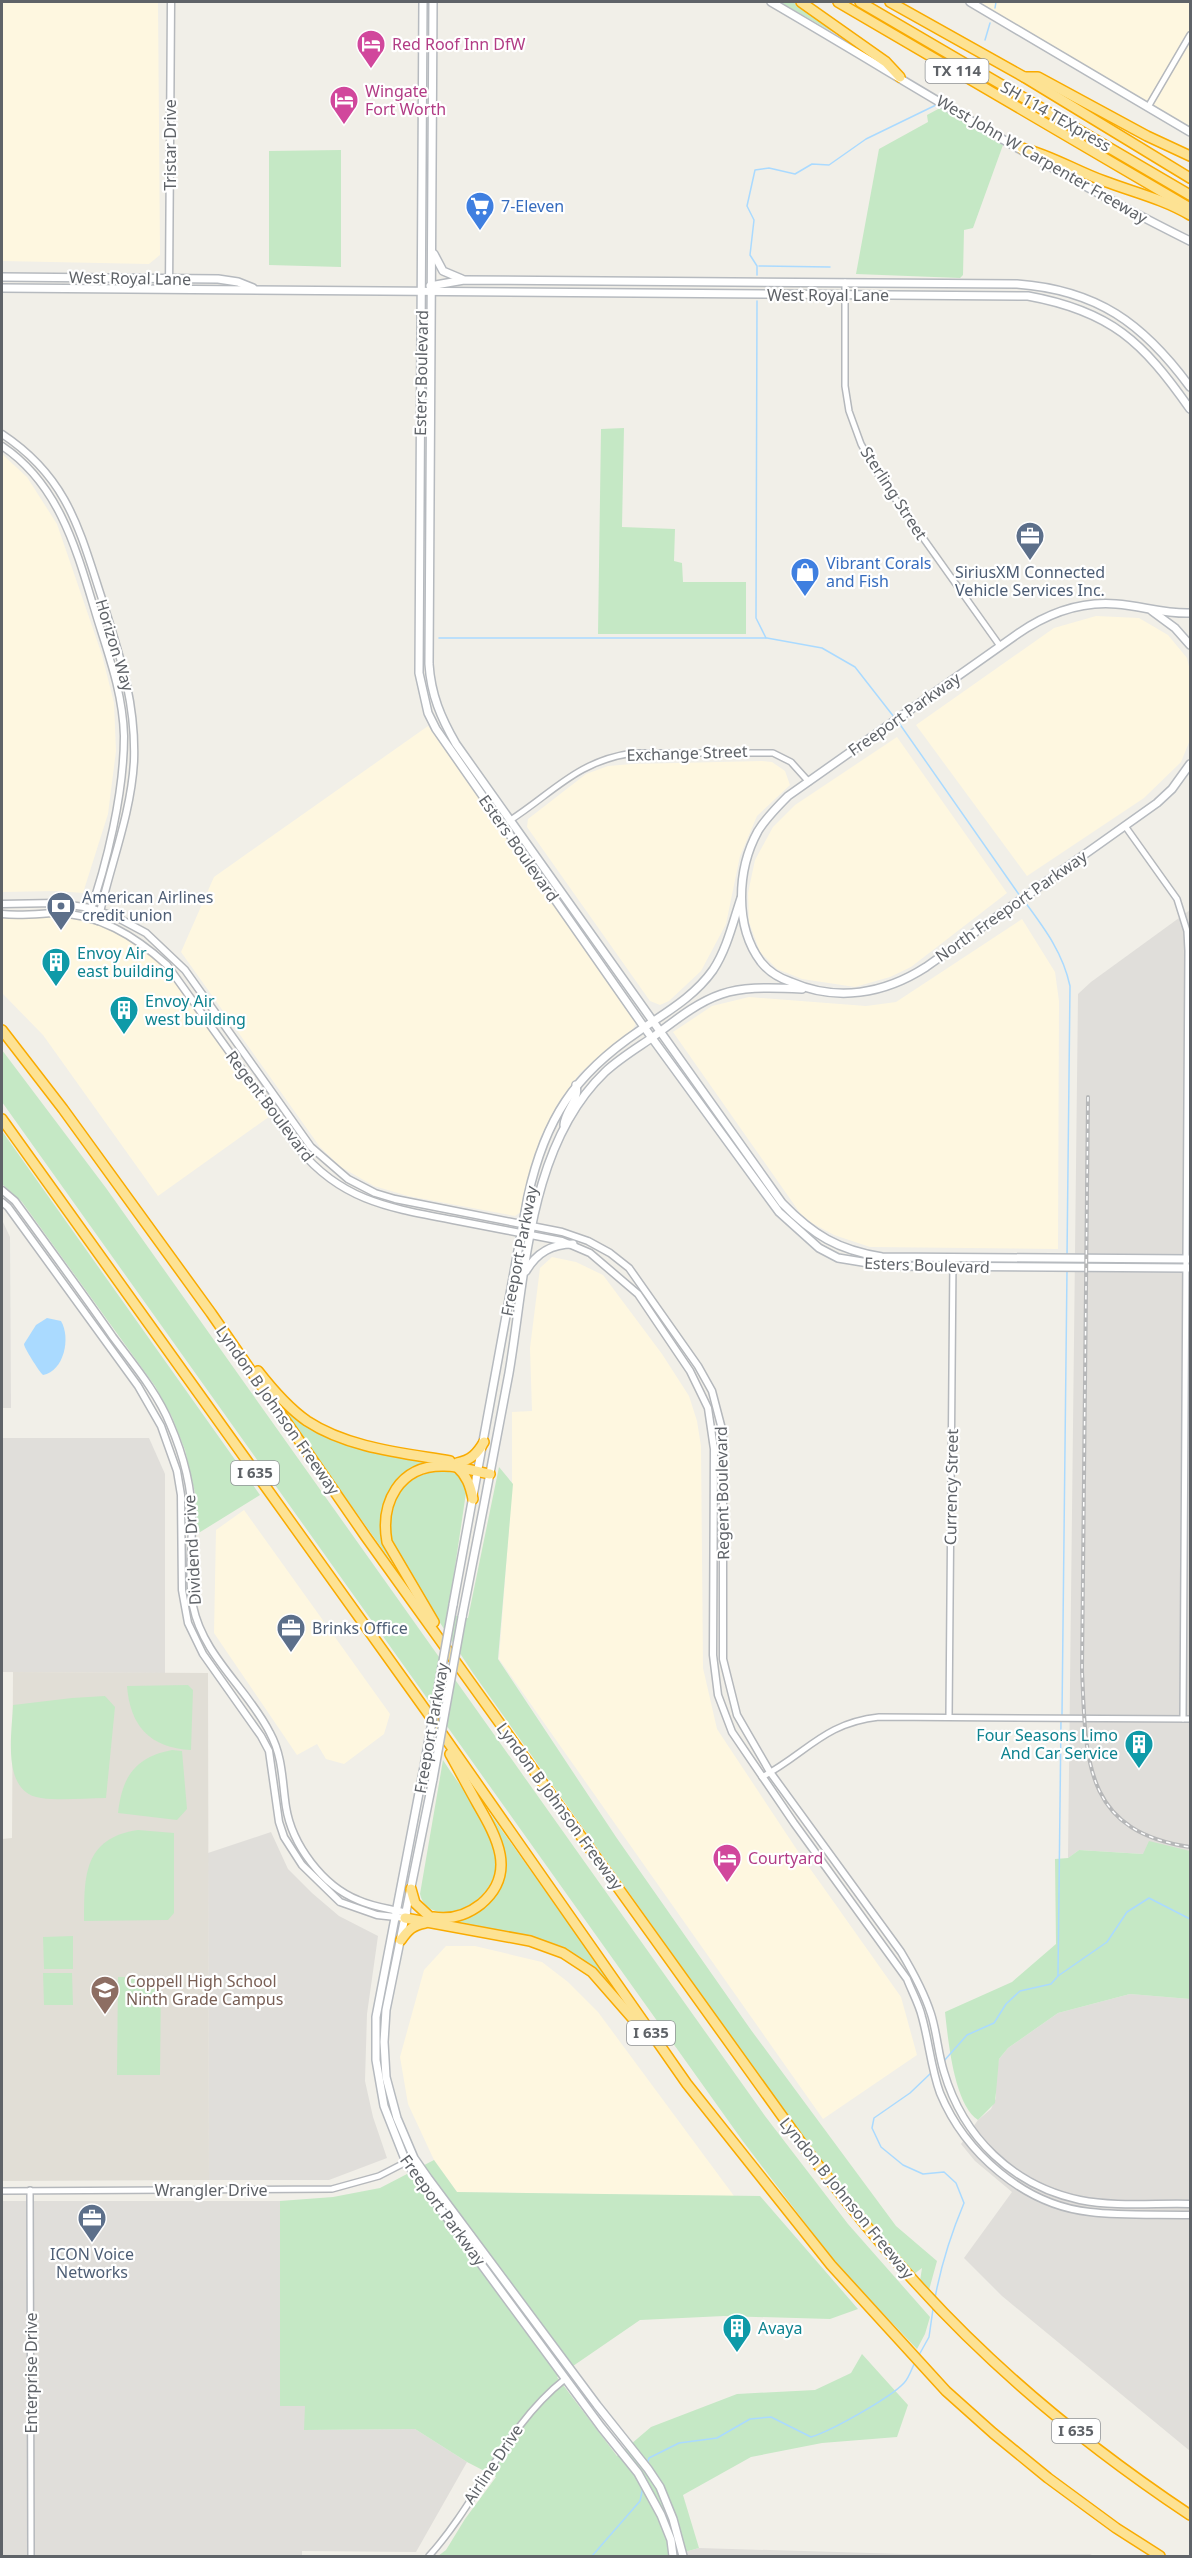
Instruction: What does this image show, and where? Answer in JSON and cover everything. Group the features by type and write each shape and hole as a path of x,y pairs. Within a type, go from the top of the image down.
{"highway":[{"path":"801,2 886,62 900,77"},
{"name":"West John W Carpenter Freeway","path":"838,2 1191,208"},
{"name":"SH 114 TEXpress","path":"860,2 1191,195"},
{"name":"TX 114","path":"890,2 1024,77 1191,178"},
{"path":"1024,77 1038,77 1147,136 1191,156"},
{"path":"1022,148 1042,153 1072,169 1145,194 1191,215"},
{"name":"Lyndon B Johnson Freeway","path":"2,1030 63,1109 211,1313 366,1537 805,2148 854,2211 916,2283 1029,2392 1158,2494 1191,2514"},
{"name":"I 635","path":"2,1119 427,1712 687,2084 746,2159 777,2194 831,2265 946,2391 1048,2478 1116,2528 1160,2556"},
{"path":"211,1313 280,1399 306,1420 344,1439 490,1471"},
{"path":"484,1442 477,1453 468,1460 457,1465 428,1468 404,1480 386,1506 385,1528 387,1542 396,1558 498,1719"},
{"path":"457,1465 470,1485 473,1499"},
{"path":"401,1940 416,1924 429,1919 453,1917 481,1904 488,1897 498,1879 501,1858 492,1830 427,1712"},
{"path":"411,1889 415,1903 429,1919"},
{"path":"406,1916 530,1941 578,1961 606,1985 687,2084"},
{"path":"1116,2528 1154,2556"}],"main road":[{"name":"Esters Boulevard","path":"423,2 419,673 428,713 443,740 644,1027 779,1212 819,1248 838,1258 869,1265 1187,1268"},
{"name":"Esters Boulevard","path":"433,2 429,664 433,696 451,735 782,1203 814,1232 845,1249 882,1257 1188,1259"},
{"name":"West John W Carpenter Freeway","path":"771,2 1137,215 1191,241"},
{"path":"970,2 1191,132"},
{"path":"432,247 435,259 443,271 464,280"},
{"name":"West Royal Lane","path":"2,277 218,279 238,282 258,290"},
{"name":"West Royal Lane","path":"432,284 464,280 967,283 1042,286 1086,297 1121,315 1158,346 1191,387"},
{"path":"967,283 967,296"},
{"path":"422,292 432,284"},
{"name":"West Royal Lane","path":"2,288 1028,296 1063,303 1100,317 1136,341 1191,409"},
{"path":"1100,317 1105,306"},
{"name":"Freeport Parkway","path":"674,2556 661,2515 638,2473 565,2379 406,2162 381,2094 379,1995 424,1767 521,1233 539,1153 553,1122 576,1085 609,1051 689,996 713,970 724,950 741,895 744,871 758,832 776,808 808,782 1037,621 1074,607 1116,604 1149,610"},
{"path":"1149,610 1191,614"},
{"path":"1149,610 1175,628 1191,645"},
{"path":"443,740 451,735"},
{"name":"North Freeport Parkway","path":"807,989 833,993 855,993 899,983 926,967 1125,826 1172,789 1191,765"},
{"path":"741,895 745,926 761,962 777,976 807,989"},
{"name":"Freeport Parkway","path":"683,2556 668,2506 648,2469 571,2371 414,2158 393,2106 380,2049 433,1779 533,1226 545,1173 555,1144 588,1092 605,1072 660,1031 718,993 755,987 807,989"},
{"path":"564,1128 565,1117 577,1094 576,1085"},
{"path":"525,1273 544,1250 553,1246 573,1244"},
{"path":"487,2271 494,2267"},
{"path":"565,2379 571,2371"},
{"path":"565,2379 576,2377"}],"street":[{"name":"Tristar Drive","path":"169,289 171,2"},
{"path":"1148,107 1191,35"},
{"name":"Sterling Street","path":"845,282 845,386 849,411 861,444 879,476 1000,646"},
{"name":"Horizon Way","path":"2,434 36,461 58,489 81,533 129,685 133,714 134,761 127,810 98,921"},
{"name":"Horizon Way","path":"2,446 20,460 44,486 68,526 121,701 123,762 119,797 88,918"},
{"path":"84,577 95,578"},
{"path":"87,585 95,578"},
{"name":"Exchange Street","path":"504,825 592,763 611,756 633,753 773,753 791,762 808,782"},
{"path":"123,762 134,761"},
{"path":"1125,826 1177,899 1187,931 1189,988 1188,1259 1183,1719"},
{"name":"Regent Boulevard","path":"2,904 66,903 92,908 146,933 185,970 300,1133 331,1167 357,1185 385,1196 523,1223 588,1240 613,1254 629,1268 699,1366 712,1391 721,1420 724,1456 723,1659 737,1715 770,1772 836,1866 901,1952 916,1977 932,2016 943,2071 956,2106 972,2131 989,2151 1019,2175 1055,2192 1092,2201 1191,2204"},
{"name":"Regent Boulevard","path":"2,915 53,913 88,918 136,939 166,965 299,1149 309,1161 339,1185 367,1201 391,1208 573,1244 604,1263 638,1294 685,1364 709,1413 714,1449 714,1671 718,1695 732,1732 907,1979 919,2006 934,2075 949,2110 965,2136 990,2165 1008,2179 1051,2203 1090,2212 1191,2215"},
{"name":"Dividend Drive","path":"2,1190 15,1201 67,1272 150,1387 170,1422 186,1469 190,1494 193,1606 202,1635 269,1731 278,1750 285,1783 288,1820 293,1833 310,1860 344,1893 359,1901 406,1916"},
{"name":"Dividend Drive","path":"2,1202 8,1207 151,1405 161,1426 177,1472 181,1495 182,1590 186,1615 194,1639 269,1751 279,1822 284,1837 302,1865 340,1902 377,1915 396,1914"},
{"name":"Currency Street","path":"949,1717 954,1258"},
{"path":"59,1278 67,1272"},
{"path":"228,1689 236,1684"},
{"path":"762,1777 817,1738 839,1726 852,1721 879,1717 1191,1719"},
{"path":"269,1751 278,1750"},
{"path":"829,1872 836,1866"},
{"path":"965,2136 972,2131"},
{"name":"Wrangler Drive","path":"2,2190 332,2188 371,2179 414,2158"},
{"name":"Enterprise Drive","path":"30,2190 31,2556"},
{"name":"Airline Drive","path":"429,2556 524,2420 548,2392 565,2379"}],"shaded area":[{"path":"2,2 158,2 160,255 149,264 2,261"},
{"path":"975,2 1190,2 1190,130"},
{"path":"2,454 27,477 57,524 102,655 114,703 116,751 108,814 83,893 2,892"},
{"path":"1096,616 1139,618 1168,635 1187,658 1190,671 1190,740 1181,762 1144,798 1027,876 916,725 1054,628"},
{"path":"428,726 637,1021 633,1029 580,1073 558,1103 540,1138 521,1212 515,1216 408,1196 374,1186 341,1167 320,1147 181,952 214,877"},
{"path":"897,737 1007,893 911,967 890,977 855,987 802,979 777,969 760,952 749,922 748,893 755,860 773,827 795,805"},
{"path":"772,762 785,771 790,785 757,816 740,856 726,924 701,971 669,1001 660,1005 650,1001 527,827 528,819 586,774 608,766"},
{"path":"1190,910 1190,1851 1143,1854 1079,1850 1068,1858 1078,994 1091,982"},
{"path":"53,913 91,919 123,932 167,965 273,1114 158,1196 43,1035 2,993 2,914"},
{"path":"1022,919 1055,972 1059,1001 1058,1249 870,1247 834,1235 812,1223 800,1213 673,1032 712,1006 749,997 866,1006 896,1002"},
{"path":"2,1220 10,1237 11,1408 2,1408"},
{"path":"552,1257 576,1262 603,1275 662,1354 689,1396 697,1421 701,1446 703,1668 717,1729 799,1853 901,1997 917,2055 823,2119 499,1659 512,1488 512,1412 532,1411 530,1348 540,1268"},
{"path":"2,1438 149,1438 165,1474 165,1673 2,1672"},
{"path":"244,1510 390,1714 384,1734 344,1764 326,1759 317,1744 297,1755 214,1633 216,1530"},
{"name":"Coppell High School Ninth Grade Campus","path":"13,1672 208,1673 209,2180 2,2181 2,1839 12,1838"},
{"path":"271,1832 288,1869 312,1893 339,1916 378,1936 367,2014 365,2081 373,2117 387,2158 329,2180 209,2180 208,1853"},
{"path":"446,1946 475,1946 542,1962 568,1982 598,2012 734,2196 457,2192 434,2160 408,2104 400,2057 424,1970"},
{"path":"1130,1994 1190,1999 1190,2451 1002,2296 964,2258 1012,2192 975,2161 961,2144 978,2120 991,2109 996,2098 996,2074 999,2059 1008,2048 1058,2013"},
{"path":"2,2201 280,2201 280,2406 305,2406 305,2430 415,2429 467,2462 416,2552 302,2551 302,2556 2,2556"},
{"path":"699,2548 903,2554 1090,2554 1094,2556 670,2556"}],"green space":[{"path":"780,2 793,2 836,34"},
{"path":"940,108 1003,145 973,228 964,230 963,275 960,278 856,274 879,149 928,122 927,115"},
{"path":"341,150 341,267 269,265 269,151"},
{"path":"624,428 622,527 675,529 674,561 682,563 683,582 746,582 746,634 598,634 601,429"},
{"path":"2,1050 106,1188 765,2116 848,2224 930,2317 917,2349 837,2265 742,2140 2,1102"},
{"path":"2,1131 260,1495 197,1534 195,1493 185,1450 172,1417 155,1386 22,1202 2,1184"},
{"path":"279,1401 307,1425 438,1461 410,1473 382,1514 398,1566 396,1568 277,1402"},
{"path":"499,1467 513,1484 498,1659 616,1837 751,2030 896,2226 937,2261 929,2290 920,2281 922,2268 914,2274 828,2173 473,1673 430,1608 392,1543 389,1526 391,1511 405,1486 428,1473 441,1471 459,1475 467,1486 448,1614 468,1618"},
{"path":"188,1685 193,1690 191,1750 164,1745 145,1732 132,1713 127,1686"},
{"path":"105,1696 115,1707 106,1798 49,1799 28,1794 14,1774 11,1746 13,1705"},
{"path":"172,1750 182,1751 187,1809 177,1820 118,1813 123,1789 133,1771 149,1758"},
{"path":"443,1760 487,1825 497,1857 494,1877 484,1893 470,1904 455,1911 439,1912 427,1906 420,1894"},
{"path":"491,1815 610,1982 608,1983 580,1958 561,1947 516,1934 439,1921 472,1913 498,1878 504,1858 498,1834 489,1817"},
{"path":"138,1830 174,1833 174,1913 168,1920 84,1921 87,1874 97,1850 120,1834"},
{"path":"1149,1841 1190,1851 1190,1999 1130,1994 1058,2013 1008,2048 999,2059 995,2103 978,2120 963,2101 958,2086 950,2054 945,2012 1012,1982 1056,1944 1055,1859 1068,1858 1079,1850 1143,1854"},
{"path":"73,1936 73,1969 44,1969 43,1937"},
{"path":"43,1973 72,1973 73,2005 44,2005"},
{"path":"118,1977 161,1977 160,2075 117,2075"},
{"path":"434,2160 457,2192 760,2196 858,2309 830,2319 724,2316 640,2320 557,2377 617,2456 651,2427 737,2394 815,2390 851,2373 862,2354 908,2405 897,2437 822,2443 751,2457 683,2495 699,2548 670,2556 438,2556 446,2550 465,2519 496,2477 467,2462 415,2429 304,2430 305,2406 280,2406 280,2201 333,2197 380,2188"}],"water":[{"path":"47,1318 61,1321 64,1328 65,1345 61,1361 50,1372 43,1375 24,1344 36,1325"}],"waterway":[{"path":"995,8 996,2"},
{"path":"985,40 990,23"},
{"path":"757,275 757,266 750,255 754,220 747,206 755,170 769,168 795,174 812,164 829,165 866,139 936,105"},
{"path":"759,266 830,267"},
{"path":"757,301 756,618 766,638"},
{"path":"439,638 767,638 822,648 855,667 894,717"},
{"path":"899,723 1020,896"},
{"path":"1025,902 1058,952 1070,986 1067,1257"},
{"path":"1062,1715 1067,1270"},
{"path":"1058,1976 1061,1720"},
{"path":"943,2062 967,2035 994,2023 1006,2004 1020,1991 1051,1984 1058,1976 1107,1942 1127,1912 1149,1898 1190,1919"},
{"path":"931,2073 910,2093 874,2118 872,2128 881,2147 903,2165 923,2174 944,2172 956,2183 964,2203 947,2250 935,2298"},
{"path":"919,2355 929,2337 933,2309"},
{"path":"647,2464 649,2458 679,2443 717,2438 750,2419 771,2417 811,2437 820,2434 860,2413 897,2389 906,2381 915,2362"},
{"path":"592,2556 640,2501 643,2487"}],"railway":[{"path":"1088,1097 1082,1670 1086,1733 1097,1786 1110,1808 1129,1825 1155,1838 1190,1847"}],"place":[{"name":"Red Roof Inn DfW","path":"371,70"},
{"name":"Wingate Fort Worth","path":"344,126"},
{"name":"7-Eleven","path":"480,232"},
{"name":"SiriusXM Connected Vehicle Services Inc.","path":"1030,562"},
{"name":"Vibrant Corals and Fish","path":"805,598"},
{"name":"American Airlines credit union","path":"61,932"},
{"name":"Envoy Air east building","path":"56,988"},
{"name":"Envoy Air west building","path":"124,1036"},
{"name":"Brinks Office","path":"291,1654"},
{"name":"Four Seasons Limo And Car Service","path":"1139,1770"},
{"name":"Courtyard","path":"727,1884"},
{"name":"Coppell High School Ninth Grade Campus","path":"105,2016"},
{"name":"ICON Voice Networks","path":"92,2244"},
{"name":"Avaya","path":"737,2354"}]}
